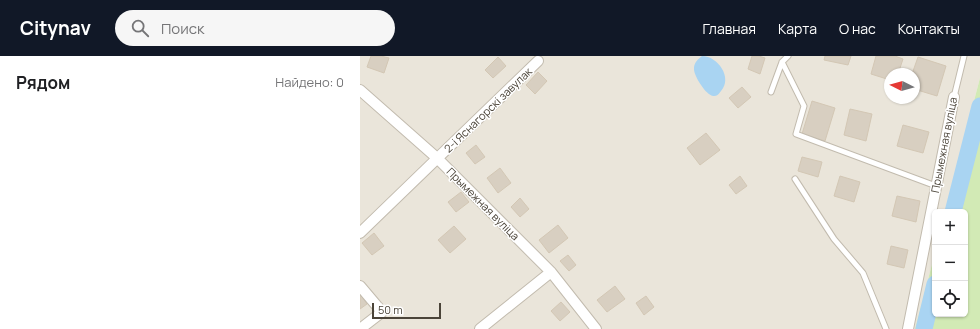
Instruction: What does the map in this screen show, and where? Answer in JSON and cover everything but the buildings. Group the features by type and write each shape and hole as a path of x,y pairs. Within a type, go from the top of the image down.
{"street":[{"name":"2-і Яснагорскі завулак","path":"360,233 538,61"},
{"name":"Прымежная вуліца","path":"360,90 437,158 551,272 596,329"},
{"name":"Прымежная вуліца","path":"908,329 954,97"},
{"path":"480,329 551,272"},
{"path":"360,286 382,312 360,329"}],"lane":[{"path":"771,92 782,62 788,56"},
{"name":"Прымежная вуліца","path":"954,97 964,56"},
{"path":"782,62 804,106 796,134 936,186"},
{"path":"795,179 834,239 863,273 886,329"}],"shaded area":[{"path":"360,56 980,56 980,78 946,209 932,209 932,264 915,329 360,329"}],"green space":[{"path":"980,78 980,329 915,329 932,264 932,317 968,317 968,209 946,209"}],"water":[{"path":"702,56 708,57 718,64 724,74 724,86 716,96 711,95 704,89 694,71 695,64"}],"waterway":[{"path":"954,209 980,106"},
{"path":"924,329 932,296"}]}
